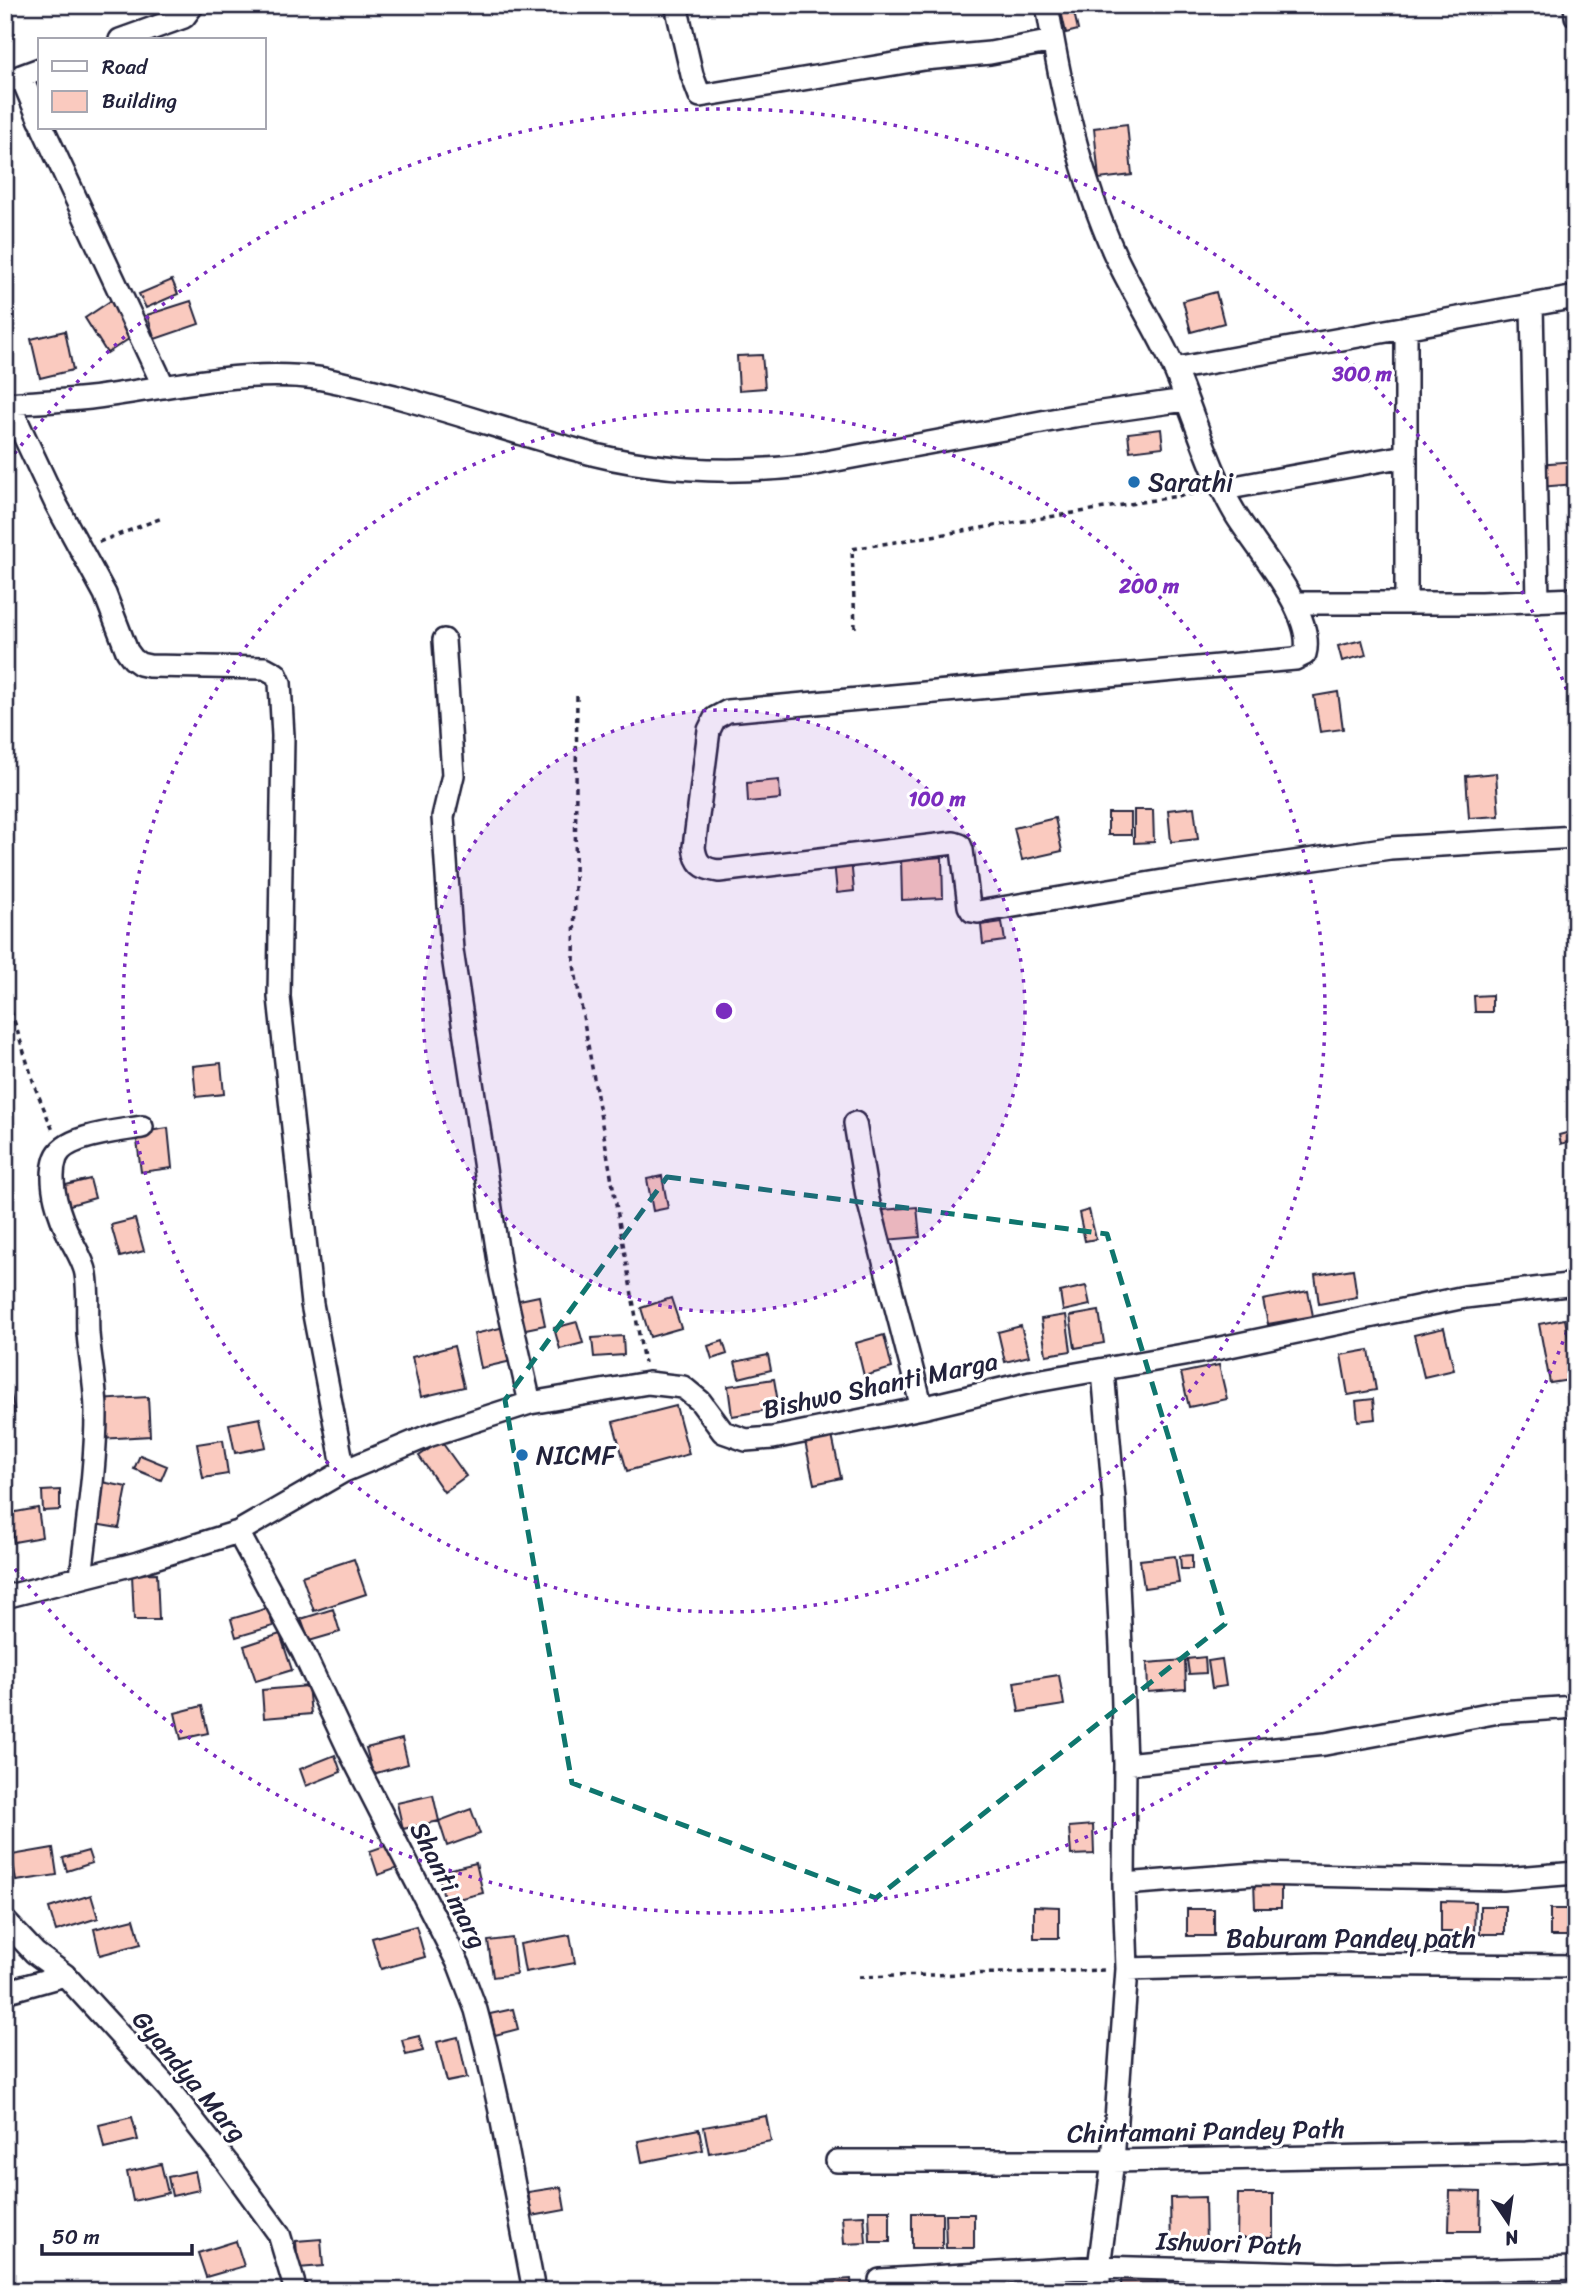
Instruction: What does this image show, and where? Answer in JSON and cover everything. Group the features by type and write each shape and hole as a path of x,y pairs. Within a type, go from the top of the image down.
{"street":[{"path":"126,38 184,17 193,5"},
{"path":"676,5 692,75 700,96 1053,41"},
{"path":"1046,5 1074,133 1090,191 1116,256 1174,369 1235,514 1296,603 1308,646 1306,654 1295,659 728,711 715,718 709,730 694,847 696,860 705,869 719,871 954,843 960,845 962,850 969,906 972,911 978,912 1169,880 1390,848 1576,837"},
{"path":"1575,5 1576,16"},
{"path":"22,76 38,116"},
{"path":"44,130 164,387"},
{"path":"1174,369 1576,297"},
{"path":"1532,305 1538,601"},
{"path":"1405,327 1406,603"},
{"path":"344,1471 312,1304 279,998 283,736 280,683 276,674 265,668 140,664 127,651 105,594 56,504 7,404 88,398 282,374 319,378 426,404 580,451 634,463 691,469 763,471 804,466 1074,416 1185,400"},
{"path":"1224,489 1405,456"},
{"path":"1296,603 1576,600"},
{"path":"444,640 453,775 443,817 452,950 501,1275 530,1403"},
{"path":"855,1123 867,1196 922,1408"},
{"path":"81,1577 93,1455 95,1390 88,1334 86,1272 59,1209 53,1177 56,1158 62,1147 78,1140 142,1127"},
{"name":"Bishwo Shanti Marga","path":"5,1597 138,1563 239,1532 344,1471 428,1436 530,1403 648,1383 683,1387 700,1401 723,1432 746,1440 773,1438 922,1408 1031,1382 1104,1371 1465,1297 1576,1284"},
{"path":"1099,2291 1113,2161 1126,1969 1125,1764 1114,1498 1104,1371"},
{"name":"Shanti marg","path":"239,1532 303,1652 350,1752 463,1976 476,2010 500,2111 534,2291"},
{"path":"1125,1764 1325,1744 1499,1712 1576,1706"},
{"path":"1124,1884 1254,1874 1503,1879 1576,1873"},
{"name":"Gyandya Marg","path":"5,1921 35,1953 65,1975 168,2088 279,2234 296,2291"},
{"name":"Baburam Pandey path","path":"1126,1969 1317,1964 1576,1966"},
{"path":"5,1992 65,1975"},
{"name":"Chintamani Pandey Path","path":"837,2161 1113,2161 1526,2154 1576,2150"},
{"name":"Ishwori Path","path":"880,2280 1100,2267 1338,2274 1576,2269"}],"path":[{"path":"855,628 852,549 1224,489"},
{"path":"81,549 162,518"},
{"path":"577,696 574,965 648,1383"},
{"path":"5,992 35,1087 50,1126 62,1147"},
{"path":"859,1977 1126,1969"}],"highlighted area":[{"path":"667,1177 1107,1234 1225,1624 876,1898 572,1783 505,1400"}],"building":[{"path":"1073,8 1078,30 1066,33 1061,11"},
{"path":"1127,124 1132,175 1099,179 1094,128"},
{"path":"172,280 178,294 146,308 139,294"},
{"path":"1216,292 1224,323 1191,332 1183,301"},
{"path":"112,300 135,335 107,353 85,318"},
{"path":"191,301 199,324 155,339 147,315"},
{"path":"65,331 73,370 40,378 31,339"},
{"path":"762,355 765,388 739,390 737,356"},
{"path":"1161,429 1163,447 1130,451 1128,433"},
{"path":"1576,461 1576,484 1539,487 1537,464"},
{"path":"1362,640 1366,655 1342,661 1338,646"},
{"path":"1338,692 1343,729 1320,732 1314,696"},
{"path":"1496,773 1499,816 1469,818 1466,776"},
{"path":"779,780 780,799 748,802 747,783"},
{"path":"1194,807 1198,839 1171,842 1168,810"},
{"path":"1134,810 1153,810 1154,842 1134,843"},
{"path":"1108,813 1131,813 1131,835 1108,835"},
{"path":"1055,818 1062,851 1022,860 1014,828"},
{"path":"942,857 943,898 902,900 901,858"},
{"path":"851,859 854,891 837,893 834,861"},
{"path":"1002,922 1005,941 983,944 981,925"},
{"path":"1492,995 1492,1012 1475,1012 1474,996"},
{"path":"221,1063 224,1094 196,1097 193,1066"},
{"path":"168,1128 172,1168 141,1172 136,1133"},
{"path":"1574,1131 1576,1139 1561,1144 1559,1135"},
{"path":"662,1176 668,1208 653,1211 647,1179"},
{"path":"90,1179 95,1198 63,1207 58,1187"},
{"path":"917,1207 920,1237 885,1240 883,1210"},
{"path":"1089,1210 1096,1239 1085,1241 1079,1213"},
{"path":"135,1219 144,1251 120,1257 111,1225"},
{"path":"1353,1269 1357,1297 1319,1304 1315,1275"},
{"path":"1086,1286 1090,1305 1063,1311 1060,1292"},
{"path":"1308,1291 1313,1316 1268,1324 1263,1300"},
{"path":"539,1296 545,1325 516,1331 510,1302"},
{"path":"671,1298 681,1328 650,1337 641,1308"},
{"path":"1099,1311 1104,1343 1075,1348 1070,1316"},
{"path":"1066,1315 1071,1351 1046,1355 1041,1319"},
{"path":"1565,1319 1576,1379 1550,1383 1539,1324"},
{"path":"577,1322 583,1343 560,1349 554,1328"},
{"path":"509,1326 516,1360 481,1368 474,1334"},
{"path":"1021,1326 1029,1356 1005,1362 998,1332"},
{"path":"1444,1328 1454,1370 1424,1377 1414,1335"},
{"path":"884,1335 892,1368 864,1376 856,1343"},
{"path":"623,1336 624,1355 594,1357 592,1338"},
{"path":"723,1341 727,1354 712,1359 708,1346"},
{"path":"454,1346 464,1387 421,1397 412,1357"},
{"path":"1369,1350 1376,1390 1348,1395 1341,1355"},
{"path":"768,1355 771,1370 739,1378 735,1362"},
{"path":"1219,1365 1227,1399 1189,1407 1181,1373"},
{"path":"5,1368 15,1413 5,1415"},
{"path":"774,1379 779,1408 732,1416 728,1386"},
{"path":"148,1397 150,1436 100,1439 97,1400"},
{"path":"1373,1399 1375,1419 1358,1421 1356,1401"},
{"path":"676,1406 689,1454 627,1471 613,1422"},
{"path":"260,1418 266,1447 235,1453 229,1424"},
{"path":"831,1431 841,1478 814,1484 804,1437"},
{"path":"223,1440 228,1474 203,1478 197,1444"},
{"path":"441,1441 466,1476 444,1492 419,1456"},
{"path":"140,1455 167,1466 161,1480 134,1469"},
{"path":"102,1482 127,1487 119,1528 94,1524"},
{"path":"60,1490 60,1510 43,1511 42,1491"},
{"path":"38,1508 42,1537 14,1542 10,1513"},
{"path":"1192,1555 1192,1569 1181,1569 1180,1556"},
{"path":"1175,1556 1179,1583 1144,1588 1140,1560"},
{"path":"354,1559 366,1594 314,1611 302,1576"},
{"path":"157,1573 159,1620 134,1620 132,1574"},
{"path":"268,1608 273,1626 236,1637 231,1619"},
{"path":"333,1609 340,1632 309,1641 301,1619"},
{"path":"280,1634 292,1670 256,1681 244,1646"},
{"path":"1205,1657 1206,1673 1189,1674 1187,1659"},
{"path":"1222,1659 1226,1686 1212,1688 1208,1661"},
{"path":"1185,1660 1186,1689 1148,1692 1147,1663"},
{"path":"1059,1675 1064,1705 1019,1712 1014,1682"},
{"path":"308,1686 311,1714 264,1718 262,1690"},
{"path":"202,1706 208,1733 181,1739 175,1713"},
{"path":"402,1739 408,1764 373,1774 366,1748"},
{"path":"335,1755 341,1772 306,1786 300,1769"},
{"path":"433,1795 439,1821 403,1829 397,1803"},
{"path":"471,1809 480,1834 447,1846 439,1821"},
{"path":"1093,1825 1094,1854 1071,1855 1069,1827"},
{"path":"393,1843 401,1867 378,1875 370,1851"},
{"path":"53,1848 57,1875 16,1881 12,1855"},
{"path":"88,1851 92,1863 67,1871 63,1858"},
{"path":"476,1863 483,1893 445,1902 438,1872"},
{"path":"1254,1882 1281,1882 1281,1908 1255,1908"},
{"path":"91,1895 98,1918 56,1931 49,1908"},
{"path":"1441,1901 1475,1902 1474,1932 1441,1932"},
{"path":"1034,1906 1059,1907 1059,1938 1034,1938"},
{"path":"1480,1906 1505,1906 1505,1934 1480,1934"},
{"path":"1187,1909 1214,1909 1214,1936 1187,1936"},
{"path":"1550,1909 1576,1909 1576,1936 1550,1936"},
{"path":"134,1919 141,1944 100,1955 94,1929"},
{"path":"416,1926 425,1957 381,1969 372,1938"},
{"path":"570,1935 575,1963 525,1972 520,1944"},
{"path":"512,1938 516,1974 493,1977 488,1941"},
{"path":"513,2009 518,2029 495,2035 490,2014"},
{"path":"419,2036 423,2051 406,2055 402,2040"},
{"path":"458,2037 467,2078 447,2082 437,2042"},
{"path":"766,2116 771,2141 709,2153 704,2127"},
{"path":"132,2117 138,2140 104,2148 99,2125"},
{"path":"699,2129 703,2150 642,2162 638,2141"},
{"path":"161,2164 168,2193 133,2201 127,2172"},
{"path":"195,2171 199,2190 172,2196 168,2177"},
{"path":"561,2187 565,2210 532,2216 528,2192"},
{"path":"1450,2191 1481,2192 1480,2231 1449,2231"},
{"path":"1238,2194 1273,2194 1273,2238 1237,2238"},
{"path":"1205,2197 1206,2249 1171,2250 1170,2198"},
{"path":"869,2210 890,2210 890,2242 870,2242"},
{"path":"912,2213 942,2213 942,2248 912,2248"},
{"path":"945,2214 974,2214 974,2248 946,2248"},
{"path":"864,2215 866,2243 844,2244 842,2216"},
{"path":"321,2239 323,2266 298,2268 296,2241"},
{"path":"236,2241 244,2266 206,2277 198,2253"},
{"path":"1122,2271 1158,2273 1157,2287 1121,2285"},
{"path":"981,2278 1013,2279 1012,2291 980,2291"},
{"path":"851,2279 852,2291 824,2291 823,2281"}],"place":[{"name":"Sarathi","path":"1134,482"},
{"name":"NICMF","path":"522,1455"}]}
